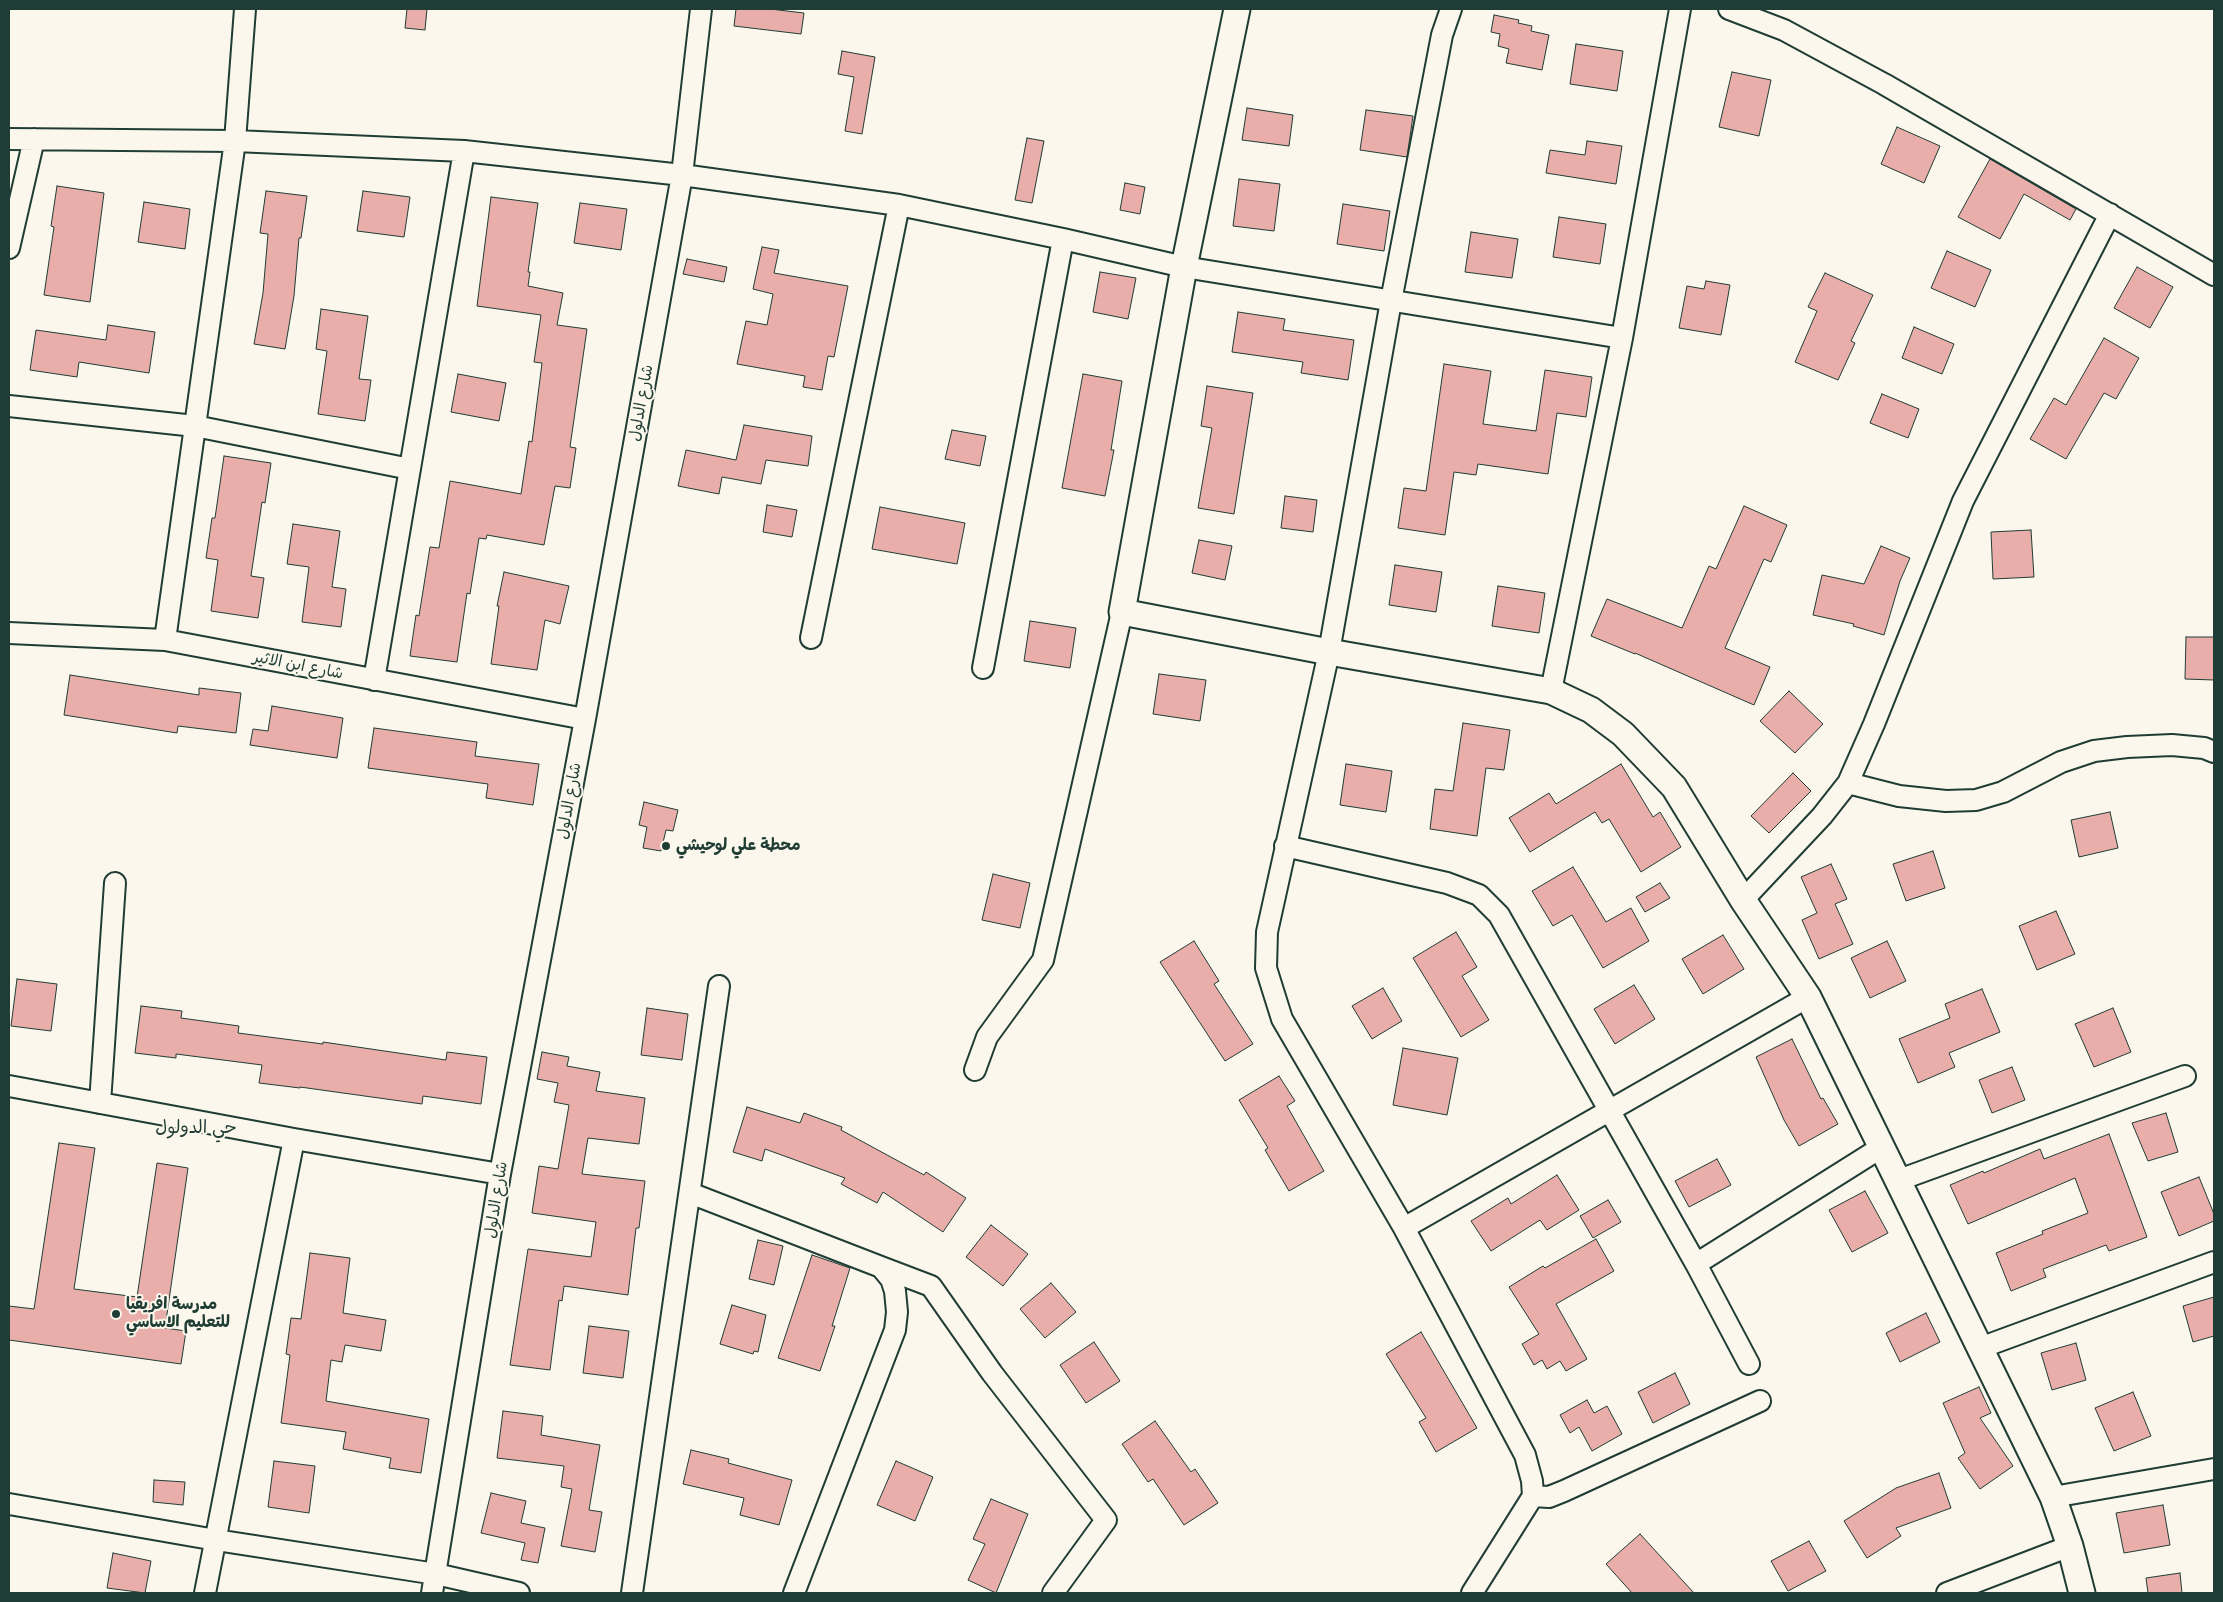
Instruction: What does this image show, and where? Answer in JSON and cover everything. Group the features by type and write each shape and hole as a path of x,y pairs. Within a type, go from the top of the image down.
{"street":[{"path":"165,640 235,141 245,9"},
{"name":"شارع الدلول","path":"432,1593 500,1174 585,719 682,175 701,9"},
{"path":"975,1070 987,1037 1043,960 1122,612 1184,267 1238,9"},
{"path":"1451,9 1442,36 1391,301 1329,652 1267,932 1266,968 1282,1019 1404,1228 1525,1456 1532,1481 1533,1496 1472,1593"},
{"path":"1551,691 1622,338 1680,9"},
{"path":"1729,9 1784,30 1884,84 2214,275"},
{"path":"9,138 235,141 464,151 682,175 899,205 1063,238 1184,267 1622,338"},
{"path":"9,248 34,139"},
{"path":"374,680 464,151"},
{"path":"811,638 899,205"},
{"path":"1743,900 1822,816 1848,783 1874,724 1963,501 2110,214"},
{"path":"983,668 1063,238"},
{"path":"9,406 195,426 410,469"},
{"path":"1122,612 1329,652 1551,691 1592,710 1624,734 1674,787 1743,900 1808,997 2053,1496 2070,1546 2082,1593"},
{"name":"شارع ابن الاثير","path":"9,633 165,640 585,719"},
{"path":"1848,783 1899,796 1946,801 1976,800 2003,792 2061,762 2094,751 2172,745 2204,748 2214,752"},
{"path":"1285,846 1447,883 1479,895 1499,915 1610,1109 1749,1364"},
{"path":"100,1103 115,882"},
{"path":"632,1593 719,986"},
{"path":"1404,1228 1808,997"},
{"path":"1899,1180 2185,1076"},
{"path":"9,1086 294,1139 500,1174"},
{"path":"205,1593 294,1139"},
{"path":"1696,1264 1882,1147"},
{"path":"690,1193 931,1286 992,1373 1106,1520 1053,1593"},
{"path":"1980,1348 2214,1262"},
{"path":"794,1593 895,1330 897,1312 895,1292 891,1279 881,1267"},
{"path":"1533,1496 1549,1497 1564,1492 1760,1401"},
{"path":"2053,1496 2214,1469"},
{"path":"9,1504 216,1540 436,1574 519,1593"},
{"path":"1947,1593 2070,1546"}],"building":[{"path":"407,9 427,9 425,30 405,28"},
{"path":"736,9 770,9 804,13 801,34 734,26"},
{"path":"1494,15 1519,20 1518,23 1532,26 1531,31 1549,35 1542,70 1506,63 1509,49 1498,46 1500,34 1491,32"},
{"path":"1576,44 1623,51 1617,91 1570,84"},
{"path":"842,51 875,57 862,134 845,131 854,77 838,74"},
{"path":"1732,72 1771,80 1759,136 1719,127"},
{"path":"1247,108 1293,115 1289,146 1242,140"},
{"path":"1366,110 1413,116 1407,157 1360,150"},
{"path":"1897,127 1940,146 1924,183 1881,164"},
{"path":"1027,138 1044,141 1032,203 1015,200"},
{"path":"1587,141 1622,146 1616,184 1546,173 1550,150 1585,155"},
{"path":"1990,159 2076,209 2070,220 2024,194 2000,239 1958,217"},
{"path":"1239,179 1280,184 1274,231 1233,226"},
{"path":"1125,183 1145,187 1140,214 1120,210"},
{"path":"57,186 104,193 90,302 44,295 54,227 51,226"},
{"path":"266,191 307,196 301,238 299,238 294,296 285,349 254,344 263,293 268,234 260,233"},
{"path":"363,191 410,197 404,237 357,231"},
{"path":"491,197 538,203 528,272 530,272 528,286 563,293 557,325 587,329 570,447 576,448 570,488 555,486 544,545 487,535 486,539 479,538 470,594 467,593 457,662 410,656 416,615 419,616 430,547 439,548 450,481 521,494 529,441 532,442 542,363 534,362 541,315 477,306"},
{"path":"144,202 190,209 185,249 138,242"},
{"path":"580,203 627,209 621,250 574,243"},
{"path":"1343,204 1390,211 1384,251 1337,244"},
{"path":"1559,217 1606,224 1600,264 1553,257"},
{"path":"1471,232 1518,239 1512,278 1465,272"},
{"path":"762,247 779,250 774,273 848,286 834,357 828,356 822,390 803,387 805,376 737,364 746,321 767,325 773,294 753,289"},
{"path":"1947,251 1991,270 1975,307 1931,288"},
{"path":"687,259 727,267 724,282 683,274"},
{"path":"2137,267 2173,287 2150,328 2114,308"},
{"path":"1100,272 1136,278 1128,319 1093,312"},
{"path":"1825,273 1873,295 1851,341 1855,343 1838,380 1795,362 1817,311 1808,307"},
{"path":"1706,281 1730,285 1721,335 1679,328 1687,286 1704,289"},
{"path":"321,309 368,316 359,379 371,380 365,421 318,414 327,351 316,349"},
{"path":"1238,312 1285,319 1283,330 1354,340 1348,380 1301,373 1303,362 1232,352"},
{"path":"108,325 155,332 149,373 79,362 77,377 30,370 36,330 106,340"},
{"path":"1914,327 1954,344 1942,374 1902,358"},
{"path":"2104,338 2139,358 2116,399 2104,393 2066,459 2030,439 2054,398 2066,405"},
{"path":"1444,364 1491,371 1483,424 1536,431 1545,370 1592,377 1586,417 1557,413 1548,474 1478,464 1476,475 1454,472 1445,535 1398,528 1404,488 1426,491"},
{"path":"458,374 506,383 499,421 451,412"},
{"path":"1083,374 1122,381 1111,450 1114,450 1105,496 1062,488"},
{"path":"1207,386 1253,393 1234,514 1198,508 1212,428 1201,426"},
{"path":"1882,394 1919,409 1908,438 1870,423"},
{"path":"744,425 812,436 808,466 766,460 761,484 722,477 719,494 678,486 686,450 736,460"},
{"path":"952,430 986,436 980,466 945,459"},
{"path":"224,456 271,463 265,503 262,502 251,576 264,578 258,618 211,611 218,560 206,558 212,518 215,518"},
{"path":"1285,496 1317,500 1313,532 1281,528"},
{"path":"767,505 797,510 792,537 763,532"},
{"path":"1744,506 1787,525 1771,562 1764,559 1725,648 1770,667 1754,705 1591,636 1607,599 1682,628 1709,566 1716,569"},
{"path":"880,507 965,523 957,564 872,549"},
{"path":"293,524 340,531 332,587 346,589 341,627 302,622 309,567 287,564"},
{"path":"2031,530 2034,577 1993,579 1991,532"},
{"path":"1199,540 1232,546 1225,580 1192,573"},
{"path":"1881,546 1910,558 1900,581 1884,635 1853,626 1854,624 1813,615 1822,575 1864,584"},
{"path":"1395,565 1442,572 1436,612 1389,605"},
{"path":"504,572 569,586 560,624 545,620 537,670 491,664 499,606 497,606"},
{"path":"1498,586 1545,593 1539,633 1492,626"},
{"path":"1030,621 1076,628 1070,668 1024,661"},
{"path":"2186,637 2214,637 2214,680 2185,679"},
{"path":"1159,674 1206,680 1200,721 1153,714"},
{"path":"70,675 199,695 199,688 241,693 236,733 178,726 177,733 64,715"},
{"path":"1789,691 1823,724 1795,753 1760,721"},
{"path":"272,706 343,718 337,758 250,745 253,729 268,731"},
{"path":"1463,723 1510,730 1504,770 1486,768 1477,836 1430,829 1435,789 1453,791"},
{"path":"374,728 477,742 475,756 539,764 533,805 486,798 488,784 368,768"},
{"path":"1346,764 1392,771 1386,812 1340,805"},
{"path":"1621,764 1653,817 1660,812 1681,847 1641,872 1609,819 1602,823 1595,812 1530,852 1509,818 1549,793 1556,804"},
{"path":"1793,773 1811,791 1769,833 1751,816"},
{"path":"644,802 678,810 673,831 666,830 661,851 643,848 647,827 639,825"},
{"path":"2110,812 2118,848 2079,857 2071,820"},
{"path":"1933,851 1945,888 1906,901 1893,864"},
{"path":"1831,864 1847,899 1835,904 1853,944 1819,959 1802,920 1817,913 1801,877"},
{"path":"1573,867 1606,922 1631,908 1649,941 1603,968 1572,915 1553,926 1532,891"},
{"path":"993,874 1030,883 1020,928 982,920"},
{"path":"1660,883 1670,898 1645,912 1636,897"},
{"path":"2056,911 2075,954 2037,970 2019,926"},
{"path":"1456,932 1477,967 1462,976 1489,1020 1461,1037 1413,958"},
{"path":"1723,935 1744,969 1703,994 1682,959"},
{"path":"1194,941 1219,981 1214,984 1253,1044 1225,1061 1160,962"},
{"path":"1887,941 1906,981 1870,998 1851,958"},
{"path":"17,979 57,984 51,1031 11,1026"},
{"path":"1634,985 1655,1019 1615,1044 1594,1009"},
{"path":"1383,988 1402,1021 1372,1039 1352,1006"},
{"path":"1982,989 2000,1032 1949,1053 1955,1067 1918,1083 1899,1039 1950,1018 1945,1004"},
{"path":"141,1006 182,1011 181,1018 239,1026 238,1033 323,1044 323,1042 446,1060 447,1052 487,1057 481,1104 423,1096 422,1104 259,1083 262,1065 176,1054 176,1058 135,1053"},
{"path":"647,1008 688,1014 682,1060 641,1055"},
{"path":"2113,1008 2131,1052 2094,1067 2075,1024"},
{"path":"1792,1039 1821,1099 1823,1098 1838,1124 1799,1146 1784,1120 1756,1057"},
{"path":"1403,1048 1458,1058 1447,1115 1393,1105"},
{"path":"542,1052 569,1057 567,1066 600,1072 596,1091 645,1098 639,1144 588,1138 582,1174 645,1181 639,1228 636,1228 628,1295 564,1286 562,1301 559,1300 550,1370 510,1365 528,1249 591,1257 596,1222 532,1213 539,1166 558,1169 569,1105 554,1102 558,1083 537,1079"},
{"path":"2012,1067 2025,1100 1992,1113 1979,1080"},
{"path":"1279,1076 1295,1101 1287,1106 1324,1171 1289,1191 1265,1150 1268,1148 1239,1100"},
{"path":"747,1107 800,1123 804,1113 842,1127 841,1130 924,1175 926,1172 966,1198 943,1232 883,1192 877,1203 841,1184 845,1178 765,1149 762,1161 733,1152"},
{"path":"2166,1113 2178,1152 2148,1161 2132,1123"},
{"path":"2109,1134 2147,1237 2109,1251 2106,1245 2043,1269 2046,1277 2011,1291 1996,1253 2043,1234 2042,1231 2088,1213 2075,1178 1968,1224 1950,1185 2040,1149 2044,1159"},
{"path":"59,1143 95,1148 74,1289 137,1297 157,1163 188,1168 165,1328 186,1331 181,1364 9,1340 9,1306 34,1309"},
{"path":"1717,1159 1731,1185 1689,1207 1675,1181"},
{"path":"1557,1175 1579,1210 1547,1230 1540,1220 1491,1251 1471,1221 1508,1198 1511,1204"},
{"path":"2199,1177 2214,1214 2214,1221 2179,1236 2161,1192"},
{"path":"1865,1191 1888,1233 1852,1252 1829,1210"},
{"path":"1608,1200 1621,1222 1593,1238 1580,1216"},
{"path":"991,1225 1028,1254 1003,1286 966,1257"},
{"path":"1596,1239 1614,1271 1556,1304 1587,1359 1566,1371 1560,1361 1547,1369 1542,1360 1534,1365 1522,1344 1539,1334 1509,1287 1543,1266 1545,1268"},
{"path":"758,1240 783,1246 774,1285 749,1279"},
{"path":"310,1253 350,1258 343,1313 386,1320 381,1351 345,1345 342,1362 331,1360 326,1401 429,1419 421,1473 389,1468 391,1458 343,1449 346,1432 281,1423 290,1355 286,1354 291,1318 301,1319"},
{"path":"812,1255 850,1268 832,1326 835,1326 820,1371 778,1358"},
{"path":"1051,1283 1076,1312 1045,1338 1020,1309"},
{"path":"2214,1297 2214,1336 2193,1342 2183,1306"},
{"path":"732,1305 766,1315 758,1352 754,1351 753,1354 720,1344"},
{"path":"1926,1313 1940,1342 1900,1362 1886,1333"},
{"path":"589,1326 629,1331 623,1378 583,1373"},
{"path":"1421,1332 1477,1428 1436,1452 1419,1422 1426,1418 1386,1354"},
{"path":"1094,1342 1120,1381 1086,1403 1060,1365"},
{"path":"2076,1343 2086,1380 2052,1390 2041,1353"},
{"path":"1675,1373 1690,1404 1653,1423 1638,1392"},
{"path":"1979,1387 1991,1413 1980,1418 2013,1466 1980,1489 1958,1458 1965,1453 1943,1403"},
{"path":"2133,1392 2151,1436 2114,1451 2095,1408"},
{"path":"1587,1400 1594,1413 1607,1406 1622,1434 1592,1451 1579,1427 1570,1433 1560,1415"},
{"path":"503,1411 543,1416 541,1435 600,1445 589,1510 602,1512 595,1552 561,1546 572,1489 561,1487 564,1466 497,1458"},
{"path":"1155,1421 1191,1472 1195,1469 1218,1503 1184,1525 1153,1479 1148,1482 1122,1444"},
{"path":"691,1450 729,1459 728,1463 792,1480 779,1525 740,1515 744,1498 683,1484"},
{"path":"274,1461 315,1466 309,1513 268,1507"},
{"path":"896,1461 933,1477 915,1521 877,1505"},
{"path":"1939,1473 1951,1508 1896,1528 1901,1536 1867,1558 1844,1521 1896,1488"},
{"path":"154,1480 185,1482 183,1505 153,1502"},
{"path":"491,1493 526,1501 521,1523 545,1528 538,1563 521,1560 525,1543 481,1533"},
{"path":"991,1499 1028,1514 996,1593 968,1580 985,1544 973,1539"},
{"path":"2163,1505 2170,1545 2124,1553 2116,1513"},
{"path":"1640,1534 1694,1593 1632,1593 1606,1564"},
{"path":"1809,1541 1826,1571 1788,1591 1771,1561"},
{"path":"113,1553 151,1561 145,1593 107,1588"},
{"path":"2180,1573 2182,1593 2148,1593 2146,1578"}],"place":[{"name":"محطة علي لوحيشي","path":"666,846"},
{"name":"مدرسة افريقيا للتعليم الاساسي","path":"116,1314"}],"district":[{"name":"حي الدولول","path":"196,1128"}]}
